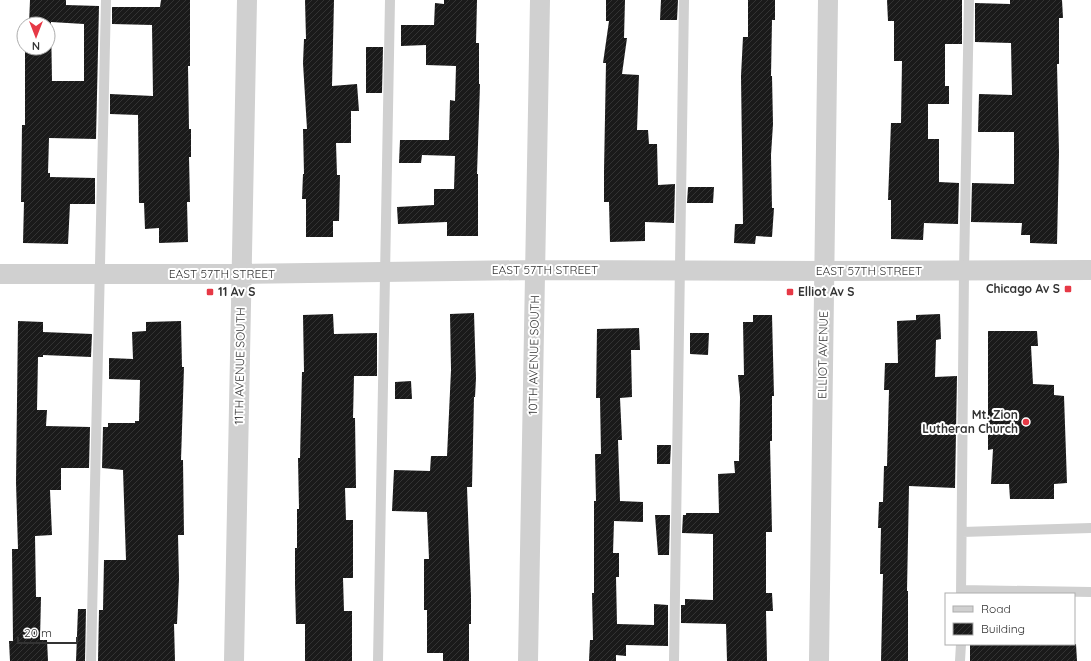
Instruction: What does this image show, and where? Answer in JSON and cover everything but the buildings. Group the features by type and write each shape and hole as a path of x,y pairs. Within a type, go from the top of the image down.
{"street":[{"name":"11TH AVENUE SOUTH","path":"234,661 248,0"},
{"name":"10TH AVENUE SOUTH","path":"528,661 540,0"},
{"name":"ELLIOT AVENUE","path":"818,661 828,0"},
{"name":"EAST 57TH STREET","path":"0,274 242,274 536,270 825,272 1091,270"}],"lane":[{"path":"91,661 106,0"},
{"path":"378,661 390,0"},
{"path":"674,661 684,0"},
{"path":"970,0 964,271 961,592 1091,592"},
{"path":"962,532 1091,528"},
{"path":"960,661 961,645"}],"place":[{"name":"Chicago Av S","path":"1068,289"},
{"name":"11 Av S","path":"210,292"},
{"name":"Elliot Av S","path":"790,292"},
{"name":"Mt. Zion Lutheran Church","path":"1026,422"}]}
